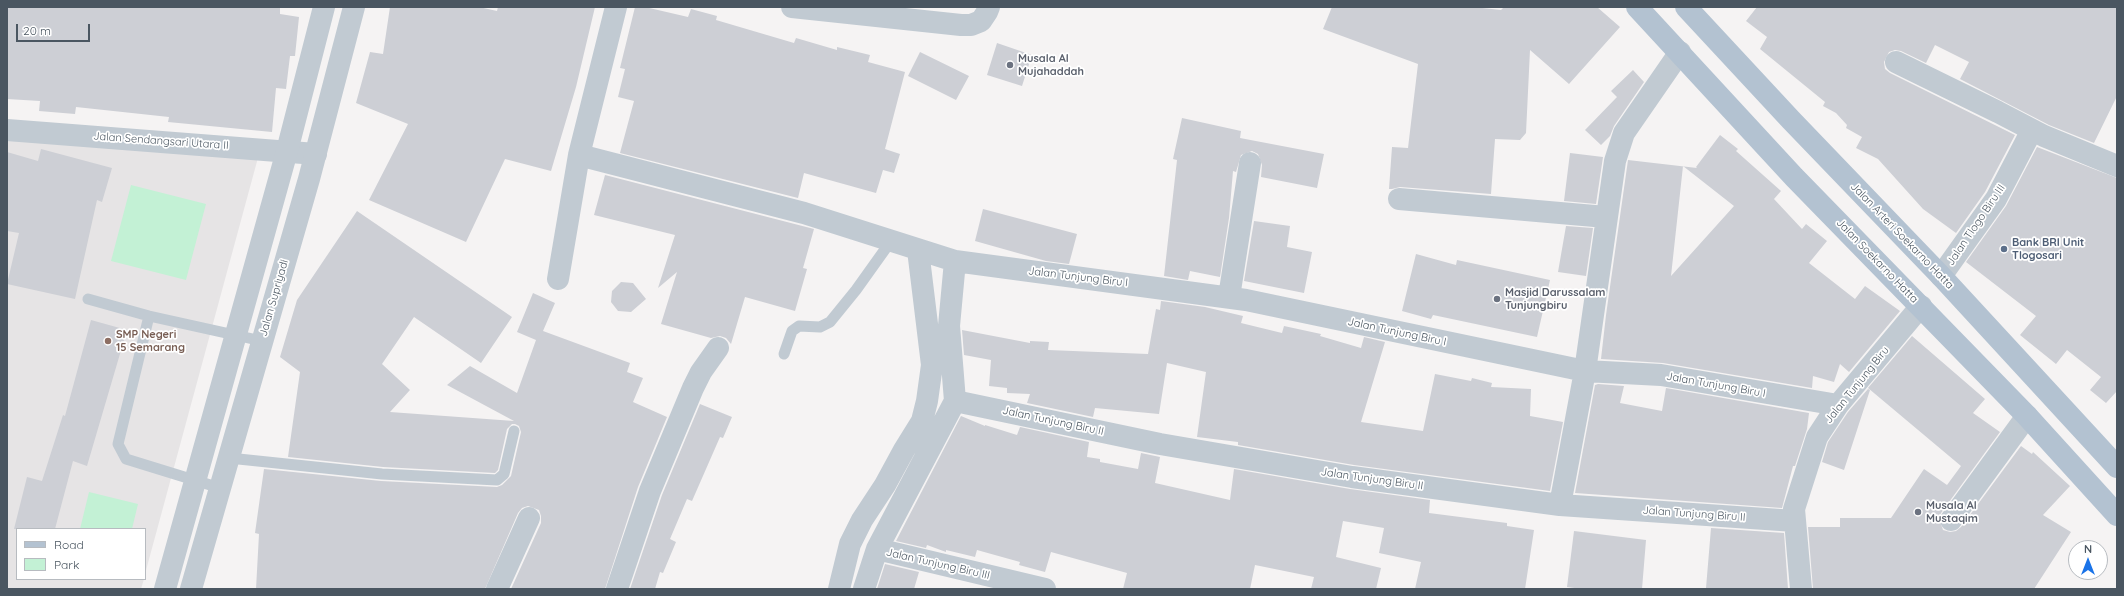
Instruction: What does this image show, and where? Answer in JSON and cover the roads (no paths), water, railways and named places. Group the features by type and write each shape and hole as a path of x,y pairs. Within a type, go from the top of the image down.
{"main road":[{"name":"Jalan Soekarno Hatta","path":"1637,7 1794,177 2027,416 2117,515"},
{"name":"Jalan Arteri Soekarno Hatta","path":"1686,7 1791,120 1941,276 2117,467"}],"street":[{"path":"165,589 287,151 324,7"},
{"name":"Jalan Supriyadi","path":"191,589 316,154 354,7"},
{"path":"558,279 579,155 616,7"},
{"path":"792,7 972,25 981,21 989,7"},
{"path":"1560,504 1585,371 1615,161 1624,133 1680,52"},
{"path":"1896,62 2032,130 2117,166"},
{"name":"Jalan Sendangsari Utara II","path":"7,130 316,154"},
{"name":"Jalan Tlogo Biru III","path":"1941,276 1996,199 2032,130"},
{"name":"Jalan Tunjung Biru I","path":"579,155 804,213 955,261 1229,297 1585,371 1661,375 1838,405"},
{"path":"1229,297 1250,162"},
{"path":"1399,199 1606,217"},
{"path":"839,589 850,544 862,520 885,485 922,421 927,401 932,365 918,250"},
{"path":"864,589 877,549 955,401 949,326 955,261"},
{"name":"Jalan Tunjung Biru","path":"1801,589 1794,509 1817,437 1838,405 1921,306"},
{"path":"617,589 650,491 696,383 718,348"},
{"name":"Jalan Tunjung Biru II","path":"955,401 1160,444 1352,477 1560,504 1795,521"},
{"path":"1951,520 2027,416"},
{"path":"497,589 529,518"},
{"name":"Jalan Tunjung Biru III","path":"877,549 1045,589"}],"lane":[{"path":"784,354 792,331 799,326 820,327 830,322 856,290 891,241"},
{"path":"88,299 149,316 262,341"},
{"path":"149,316 118,444 126,459 220,488"},
{"path":"229,458 382,474 497,480 504,474 514,431"}],"place":[{"name":"Musala Al Mujahaddah","path":"1010,65"},
{"name":"Bank BRI Unit Tlogosari","path":"2004,249"},
{"name":"Masjid Darussalam Tunjungbiru","path":"1497,299"},
{"name":"SMP Negeri 15 Semarang","path":"108,341"},
{"name":"Musala Al Mustaqim","path":"1918,512"}]}
